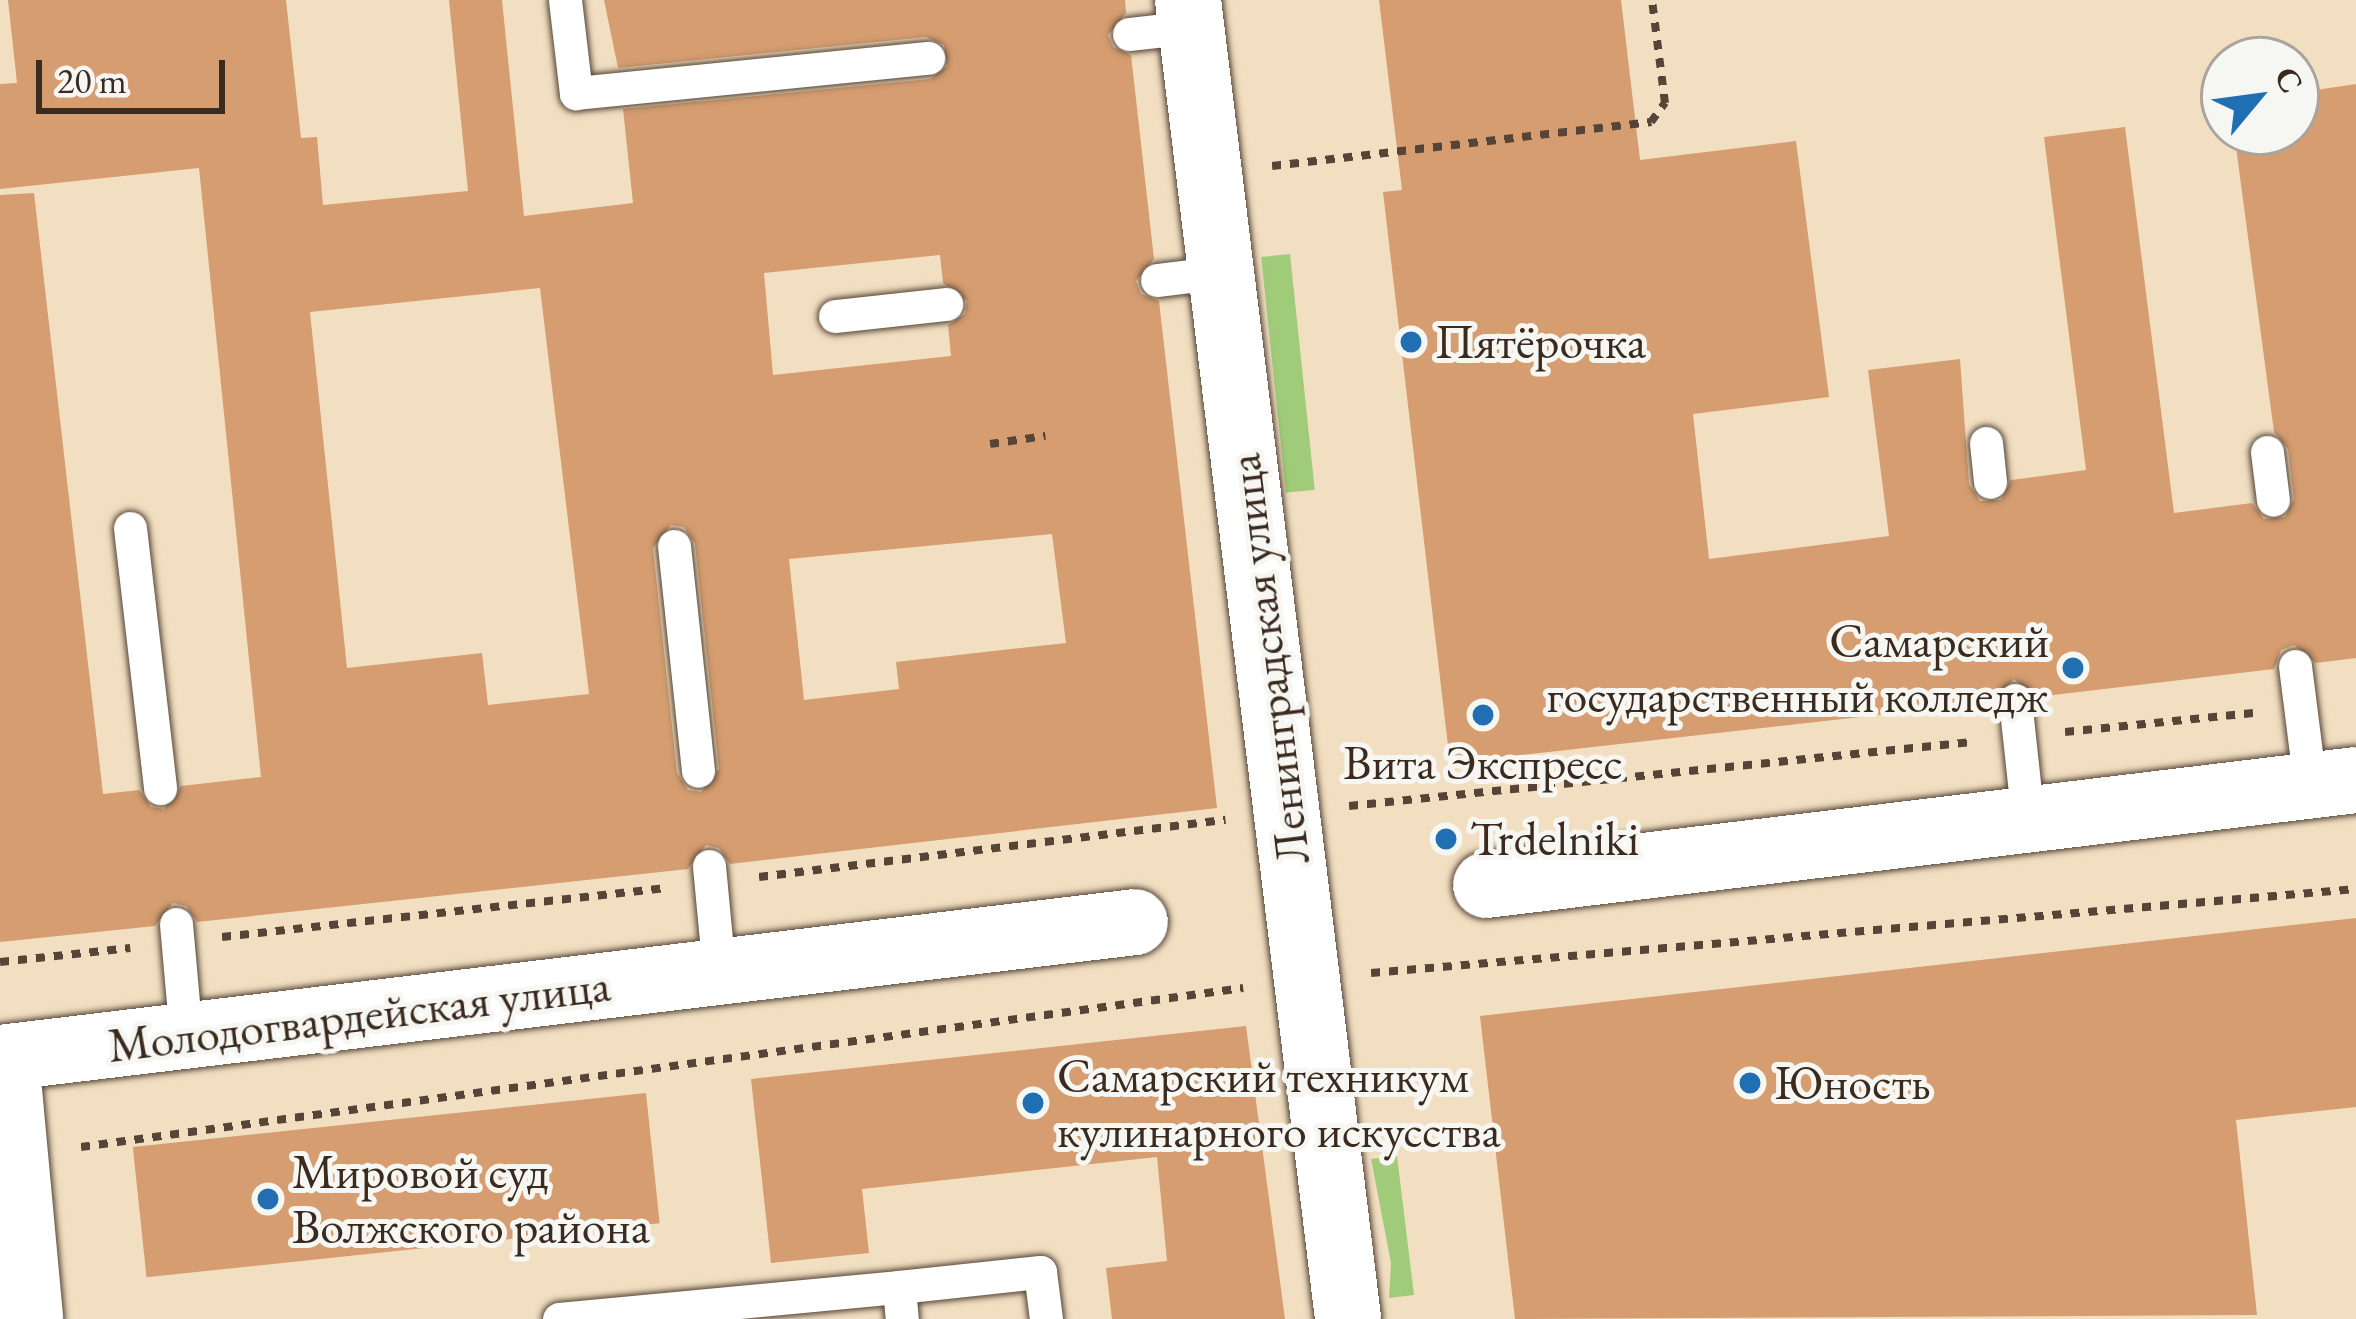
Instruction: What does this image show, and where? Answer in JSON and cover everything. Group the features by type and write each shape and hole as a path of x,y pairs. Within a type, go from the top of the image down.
{"street":[{"name":"Ленинградская улица","path":"1169,20 1209,174 1348,1319"},
{"path":"1486,885 2333,783"},
{"name":"Молодогвардейская улица","path":"3,1058 1135,922"},
{"path":"3,1058 30,1319"}],"lane":[{"path":"565,0 576,93 928,58"},
{"path":"1157,280 1221,272"},
{"path":"836,316 946,304"},
{"path":"1986,442 1990,482"},
{"path":"2267,452 2273,500"},
{"path":"130,528 160,788"},
{"path":"674,546 698,771"},
{"path":"2295,666 2300,708 2333,783"},
{"path":"2015,700 2028,819"},
{"path":"710,875 719,971"},
{"path":"177,933 186,1036"},
{"path":"559,1319 900,1303 1040,1272 1046,1319"}],"path":[{"path":"1209,174 1651,122 1665,103 1652,0"},
{"path":"989,444 1046,436"},
{"path":"0,962 177,933 2300,708"},
{"path":"13,1156 1306,979 2356,889"}],"green space":[{"path":"1290,254 1315,490 1286,493 1261,257"},
{"path":"1397,1156 1414,1295 1389,1298 1391,1263 1371,1159"}],"building":[{"path":"8,0 286,0 301,138 317,137 323,205 468,191 449,0 502,0 524,216 633,203 623,109 930,79 947,66 944,45 926,37 618,68 604,0 1125,0 1126,13 1108,35 1113,47 1131,55 1154,259 1136,281 1141,294 1159,301 1217,808 730,864 719,848 706,845 688,869 197,922 186,906 173,903 155,926 0,942 0,195 34,193 103,794 139,790 151,807 164,809 181,786 261,777 199,168 0,189 0,84 17,83","holes":["940,255 943,283 967,301 965,314 948,325 951,356 773,375 764,273","540,288 589,694 488,705 482,653 347,668 310,312","671,525 684,527 695,544 719,769 701,792 688,790 677,773 653,548","1052,534 1066,643 896,662 899,689 804,700 789,559"]},
{"path":"1379,0 1621,0 1640,160 1796,141 1829,397 1693,414 1709,559 1889,536 1868,370 1960,359 1969,484 1980,501 2001,500 2011,480 2086,470 2044,137 2125,127 2174,513 2252,503 2264,519 2285,517 2294,499 2288,449 2274,432 2237,156 2320,156 2320,89 2356,84 2356,658 2316,663 2294,645 2281,650 2274,669 2036,697 2014,679 1994,702 1450,763 1383,192 1402,190"},
{"path":"2356,918 2356,1107 2236,1120 2257,1315 1515,1319 1480,1016"},
{"path":"1246,1026 1285,1319 1112,1319 1106,1268 1167,1261 1157,1157 862,1189 869,1253 771,1263 751,1079"},
{"path":"646,1093 660,1223 147,1277 133,1147"}],"place":[{"name":"Пятёрочка","path":"1411,342"},
{"name":"Самарский государственный колледж","path":"2073,668"},
{"name":"Вита Экспресс","path":"1483,715"},
{"name":"Trdelniki","path":"1446,839"},
{"name":"Юность","path":"1750,1083"},
{"name":"Самарский техникум кулинарного искусства","path":"1033,1103"},
{"name":"Мировой суд Волжского района","path":"268,1199"}]}
